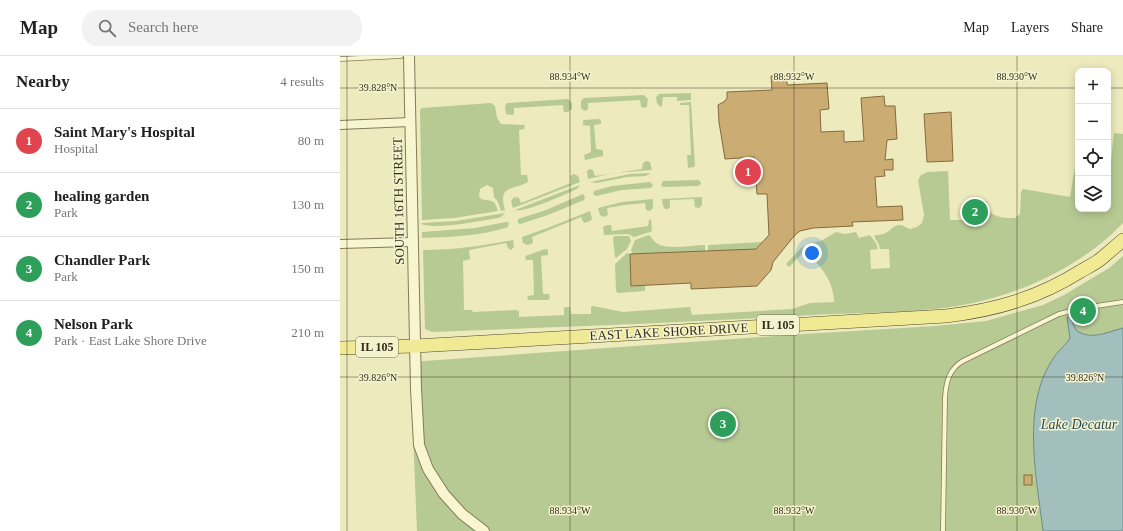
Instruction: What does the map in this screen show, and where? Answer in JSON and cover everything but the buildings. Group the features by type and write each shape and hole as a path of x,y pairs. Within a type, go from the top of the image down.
{"main road":[{"name":"EAST LAKE SHORE DRIVE","path":"340,348 415,346 938,316 977,312 1012,304 1069,279 1101,259 1123,240"}],"street":[{"name":"SOUTH 16TH STREET","path":"409,56 412,242 419,445 428,469 444,494 462,514 484,531"},
{"path":"340,125 410,122"},
{"path":"340,244 412,242"}],"lane":[{"path":"340,59 401,56"},
{"path":"943,531 944,398 947,381 952,369 957,364 1059,314 1083,308 1123,302"}],"green space":[{"path":"691,93 691,100 677,101 677,97 663,97 662,106 660,107 657,103 656,97 659,94"},
{"path":"644,95 648,99 647,106 645,108 641,107 640,100 588,103 588,109 586,111 581,108 581,101 584,98"},
{"path":"568,99 572,103 572,109 568,112 564,112 563,105 514,108 514,114 506,114 505,106 507,103"},
{"path":"691,102 695,166 688,168 687,155 691,155 689,105 680,105 680,103"},
{"path":"491,103 495,106 497,118 501,124 525,125 524,129 519,130 521,175 527,175 528,182 511,188 505,193 503,196 503,202 505,210 501,211 498,202 494,197 493,188 487,185 480,189 479,196 481,199 494,202 498,211 454,218 422,220 420,110 422,108"},
{"path":"599,119 601,124 594,125 596,149 603,150 603,156 585,160 584,155 591,152 590,126 583,125 583,121"},
{"path":"1114,133 1123,134 1123,223 1108,238 1073,263 1034,283 994,298 954,307 893,312 670,323 432,332 425,329 423,250 468,247 513,240 514,247 511,250 508,248 506,243 469,250 470,259 463,261 464,310 472,310 473,312 516,310 519,311 519,317 564,315 565,307 570,307 571,314 591,314 591,307 593,306 623,312 690,307 692,315 792,309 810,303 834,302 832,287 829,280 821,268 805,251 789,267 786,264 801,248 809,243 821,241 836,232 845,234 856,232 859,238 870,235 876,243 878,249 870,250 871,269 890,268 889,249 880,249 874,236 888,232 897,225 910,229 917,227 922,223 924,215 918,180 921,175 928,172 948,171 950,220 968,220 968,202 987,201 989,211 994,215 1015,218 1020,214 1021,192 1023,189 1070,197 1075,166 1075,212 1111,212 1111,160"},
{"path":"646,161 650,162 652,170 617,173 642,169 643,163"},
{"path":"590,169 593,170 595,176 609,174 588,179 587,171"},
{"path":"651,173 646,176 627,177 597,183 590,182 630,174"},
{"path":"574,174 578,176 580,182 513,208 511,201 514,197 519,198 521,203 571,183 570,176"},
{"path":"698,180 701,184 698,186 663,187 661,185 663,181"},
{"path":"650,182 653,185 651,188 622,190 596,196 593,194 594,191 612,186"},
{"path":"580,185 577,189 546,202 527,209 515,210"},
{"path":"583,194 585,197 584,200 548,215 520,224 518,223 518,219 546,210"},
{"path":"702,197 702,205 699,208 695,207 694,199 670,200 670,207 665,209 662,199"},
{"path":"653,199 653,208 650,211 646,210 645,203 625,205 607,208 608,215 603,217 600,215 598,208 622,202"},
{"path":"590,211 592,219 590,221 584,223 581,217 532,237 532,244 527,245 523,243 522,237"},
{"path":"505,213 498,218 448,226 429,226 421,224 456,221"},
{"path":"651,219 652,231 650,232 634,237 628,234 604,235 603,227 607,225 611,225 612,231 648,226 649,220"},
{"path":"506,222 509,223 508,227 477,234 422,238 422,232 475,228"},
{"path":"649,235 655,242 662,246 674,247 705,245 705,251 633,254 631,250 635,240"},
{"path":"615,236 629,236 631,241 627,249 616,258 613,238"},
{"path":"762,242 756,249 708,251 708,245"},
{"path":"545,249 548,250 548,255 541,256 543,294 549,294 550,298 548,300 529,300 527,298 528,296 534,295 533,260 526,260 525,256"},
{"path":"627,253 630,254 631,286 645,286 645,291 618,293 616,291 615,264"},
{"path":"1123,256 1123,328 1099,335 1087,335 1076,330 1070,317 1068,317 1070,338 1051,362 1045,373 1039,391 1035,410 1034,451 1035,471 1043,531 417,531 410,362 935,326 986,321 1043,305 1064,295 1109,268"}],"water":[{"name":"Lake Decatur","path":"1067,317 1070,317 1076,330 1087,335 1099,335 1123,328 1123,531 1043,531 1035,471 1035,410 1045,373 1054,357 1070,338"}],"place":[{"name":"Saint Mary's Hospital","path":"748,172"},
{"name":"healing garden","path":"975,212"},
{"name":"Nelson Park","path":"1083,311"},
{"name":"Chandler Park","path":"723,424"}]}
